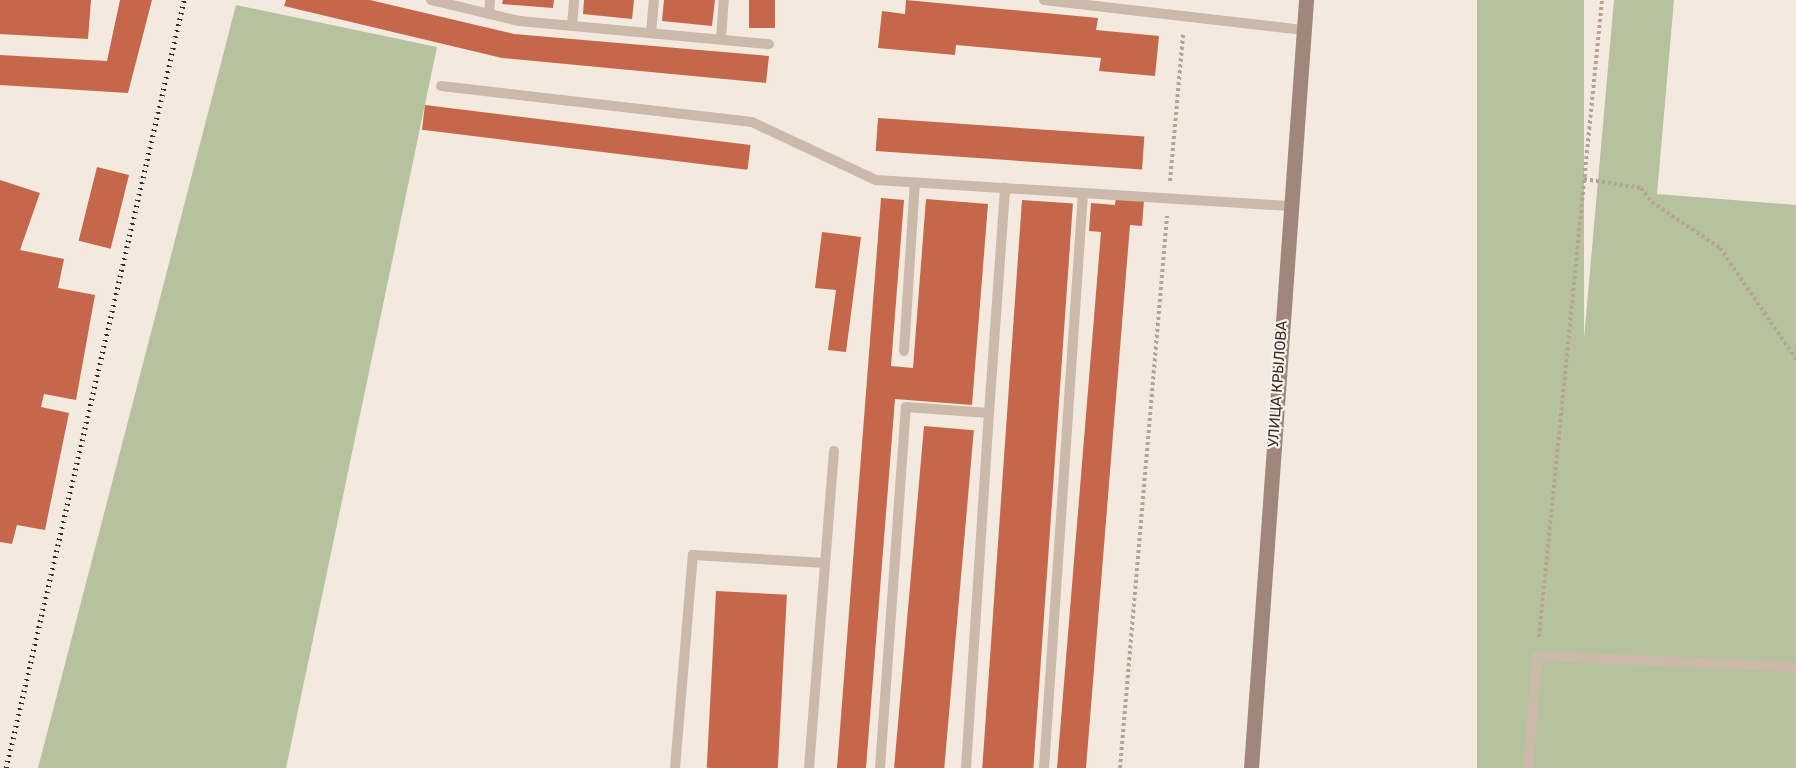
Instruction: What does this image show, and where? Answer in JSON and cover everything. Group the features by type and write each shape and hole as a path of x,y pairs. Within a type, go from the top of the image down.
{"street":[{"name":"УЛИЦА КРЫЛОВА","path":"1251,768 1306,0"}],"lane":[{"path":"432,0 489,14 572,25 769,44"},
{"path":"489,14 490,0"},
{"path":"572,25 574,0"},
{"path":"651,33 654,0"},
{"path":"720,39 724,0"},
{"path":"1044,0 1120,4 1185,16 1304,30"},
{"path":"441,86 752,122 876,180 1291,206"},
{"path":"904,351 915,183"},
{"path":"966,768 1005,188"},
{"path":"1044,768 1083,193"},
{"path":"880,768 906,407 989,413"},
{"path":"809,768 834,451"},
{"path":"675,768 693,555 825,563"},
{"path":"1528,768 1537,656 1796,667"}],"path":[{"path":"1537,656 1602,0"},
{"path":"1120,768 1185,16"},
{"path":"1584,179 1641,188 1652,202 1720,248 1796,359"}],"green space":[{"path":"1477,0 1584,0 1584,768 1477,768"},
{"path":"1614,0 1674,0 1657,194 1796,205 1796,768 1546,768"},
{"path":"236,5 437,47 286,768 38,768"}],"building":[{"path":"0,0 91,0 88,39 0,34"},
{"path":"120,0 152,0 128,93 0,85 0,55 107,61"},
{"path":"286,0 370,0 514,34 769,56 766,83 502,58 284,6"},
{"path":"503,0 554,0 553,8 502,4"},
{"path":"584,0 634,0 632,19 583,14"},
{"path":"664,0 715,0 712,26 662,21"},
{"path":"749,0 775,0 775,28 749,28"},
{"path":"906,0 1098,18 1096,30 1159,36 1155,76 1099,71 1101,58 956,45 955,55 878,48 882,11 905,14"},
{"path":"425,105 751,145 748,170 422,130"},
{"path":"878,118 1144,137 1142,170 876,151"},
{"path":"97,167 129,175 111,249 79,241"},
{"path":"0,180 40,193 20,250 64,259 58,288 95,295 76,400 44,394 41,407 69,413 45,530 17,525 12,544 0,542"},
{"path":"1116,197 1144,200 1142,226 1130,225 1086,768 1057,768 1101,232 1089,231 1091,203 1115,205"},
{"path":"881,198 904,200 891,366 913,368 926,199 988,204 972,405 895,399 866,768 837,768"},
{"path":"1022,200 1073,204 1033,768 982,768"},
{"path":"822,232 861,237 846,352 828,350 836,290 815,288"},
{"path":"924,426 974,430 944,768 894,768"},
{"path":"716,591 787,595 778,768 707,768"}],"railway":[{"path":"6,768 184,0"}]}
